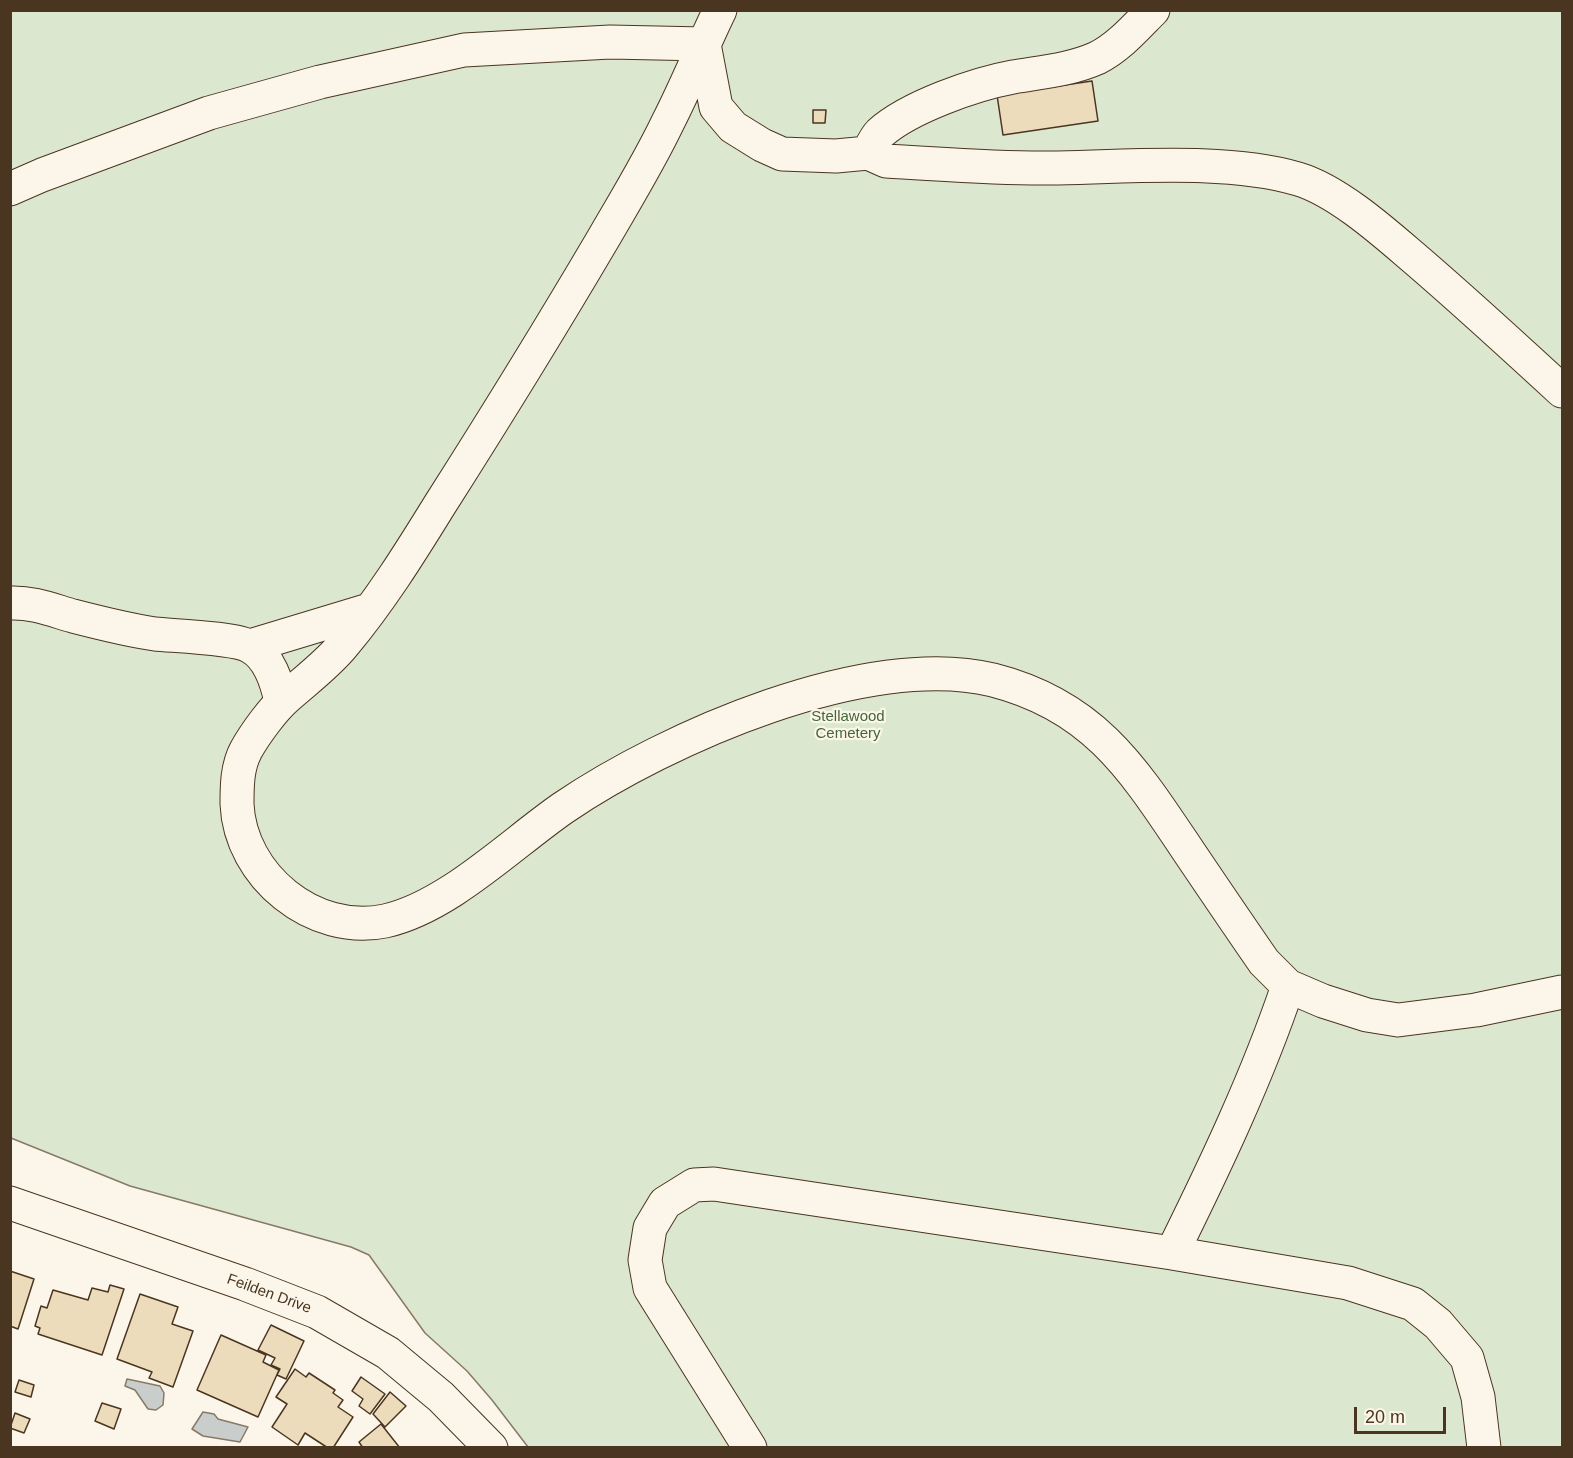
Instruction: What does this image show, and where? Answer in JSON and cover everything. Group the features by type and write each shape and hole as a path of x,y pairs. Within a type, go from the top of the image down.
{"street":[{"path":"720,10 668,123 580,278 396,574 343,646 281,702 247,748 239,768 238,820 246,844 264,874 280,891 309,911 342,921 367,923 389,920 416,911 441,897 494,861 564,808 608,780 680,743 751,712 839,686 885,678 940,674 988,679 1037,694 1074,714 1097,732 1124,759 1149,792 1264,962 1288,986 1323,1001 1367,1015 1398,1020 1486,1009 1563,992"},
{"path":"868,153 879,134 909,114 949,96 1013,77 1068,69 1099,57 1125,38 1153,10"},
{"path":"10,189 209,112 320,82 464,50 610,42 704,44"},
{"path":"704,44 716,107 733,127 782,154 836,156 868,153 886,161 1042,168 1199,166 1256,171 1299,179 1331,195 1373,223 1451,289 1563,391"},
{"path":"16,600 152,633 222,640 250,646 264,658 272,671 281,702"},
{"path":"250,646 369,610"},
{"path":"1172,1253 1214,1168 1261,1061 1288,986"},
{"path":"750,1448 650,1288 645,1260 650,1228 665,1203 694,1185 714,1184 1172,1253 1348,1283 1413,1304 1438,1324 1467,1358 1478,1397 1484,1448"},
{"name":"Feilden Drive","path":"10,1203 244,1284 317,1312 388,1353 441,1397 491,1448"}],"green space":[{"name":"Stellawood Cemetery","path":"10,11 1562,11 1562,1447 528,1447 467,1371 425,1333 369,1255 351,1247 130,1186 11,1138"}],"shaded area":[{"path":"127,1379 160,1386 164,1393 163,1405 156,1410 148,1409 135,1390 125,1386"},
{"path":"203,1412 214,1414 218,1419 248,1427 240,1442 203,1436 192,1429"}],"building":[{"path":"1092,81 1098,121 1003,135 997,95"},
{"path":"813,110 826,110 825,123 813,123"},
{"path":"10,1271 34,1279 18,1329 10,1326"},
{"path":"110,1285 124,1289 102,1355 38,1334 40,1328 35,1326 41,1306 47,1308 53,1290 88,1300 92,1288 108,1292"},
{"path":"140,1294 178,1307 172,1324 193,1331 173,1387 149,1378 152,1372 117,1359"},
{"path":"271,1325 304,1341 286,1379 277,1375 280,1369 271,1365 275,1358 258,1350"},
{"path":"221,1335 266,1355 263,1362 279,1370 258,1417 197,1390"},
{"path":"295,1369 306,1377 309,1373 335,1390 333,1393 343,1400 338,1407 353,1417 333,1448 328,1448 305,1433 298,1445 272,1427 287,1404 276,1397"},
{"path":"361,1377 385,1394 370,1414 359,1406 363,1399 352,1391"},
{"path":"19,1380 34,1385 31,1397 15,1392"},
{"path":"390,1392 406,1406 385,1427 373,1414"},
{"path":"102,1403 121,1409 114,1429 95,1421"},
{"path":"15,1413 30,1419 24,1433 10,1428"},
{"path":"381,1424 400,1448 363,1448 359,1442"}]}
